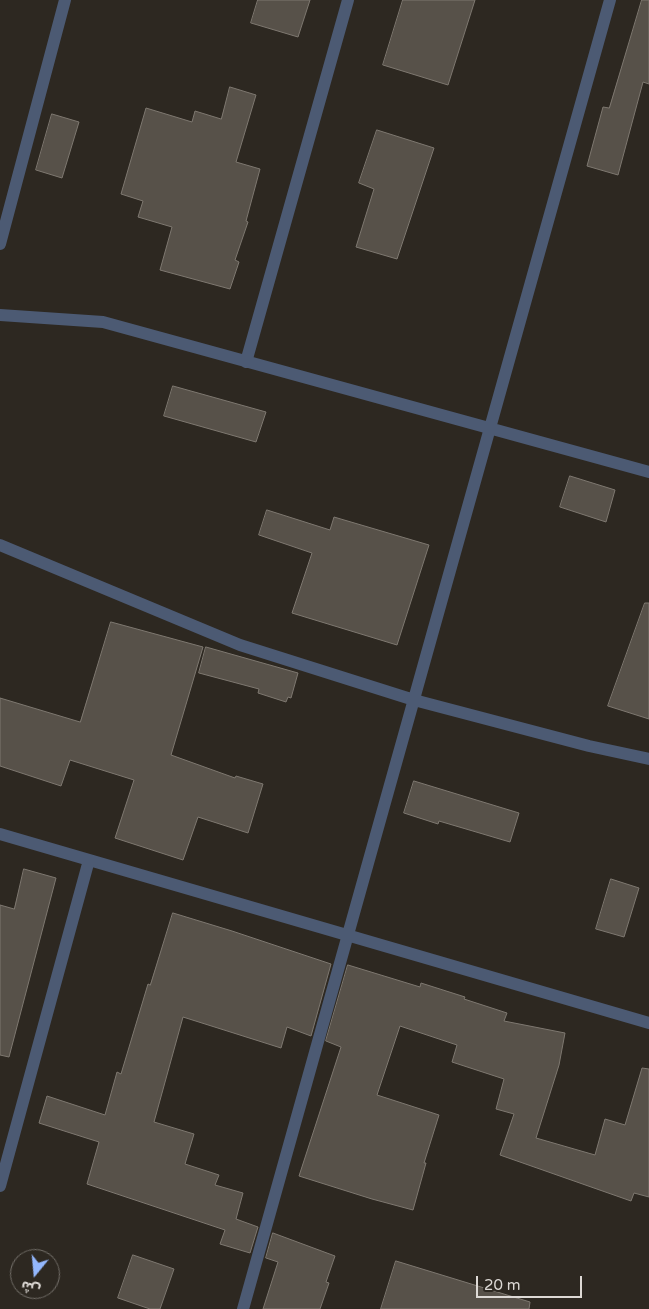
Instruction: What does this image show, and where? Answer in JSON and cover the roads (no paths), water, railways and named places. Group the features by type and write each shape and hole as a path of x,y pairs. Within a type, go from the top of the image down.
{"street":[{"path":"0,244 65,0"},
{"path":"246,362 348,0"},
{"path":"243,1309 610,0"},
{"path":"0,315 102,322 649,472"},
{"path":"0,545 240,644 414,700 589,746 649,758"},
{"path":"0,834 649,1023"},
{"path":"0,1186 89,860"}]}
